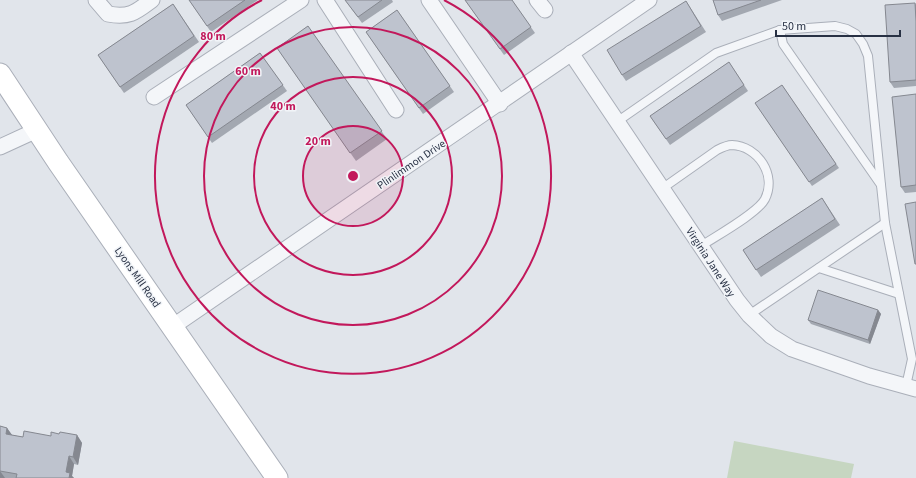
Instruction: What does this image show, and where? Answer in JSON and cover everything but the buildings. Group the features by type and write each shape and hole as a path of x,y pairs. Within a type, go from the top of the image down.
{"main road":[{"name":"Lyons Mill Road","path":"0,74 172,327 277,478"}],"street":[{"path":"96,0 108,14 122,17 135,13 152,0"},
{"path":"154,97 301,0"},
{"path":"325,0 396,110"},
{"path":"429,0 500,104"},
{"name":"Plinlimmon Drive","path":"172,327 500,104 649,0"},
{"name":"Virginia Jane Way","path":"571,53 663,188 736,300 749,315 771,336 792,349 869,376 911,388"},
{"path":"0,147 37,130"}],"lane":[{"path":"618,121 716,53 780,30 835,26 856,34 864,44 868,56 885,223 912,359 911,388"},
{"path":"780,30 783,44 881,185"},
{"path":"663,188 717,150 724,147 732,145 745,148 761,161 768,175 765,199 753,211 701,246"},
{"path":"749,315 885,223"},
{"path":"819,268 899,294"}],"green space":[{"path":"734,441 854,464 851,478 727,478"}]}
